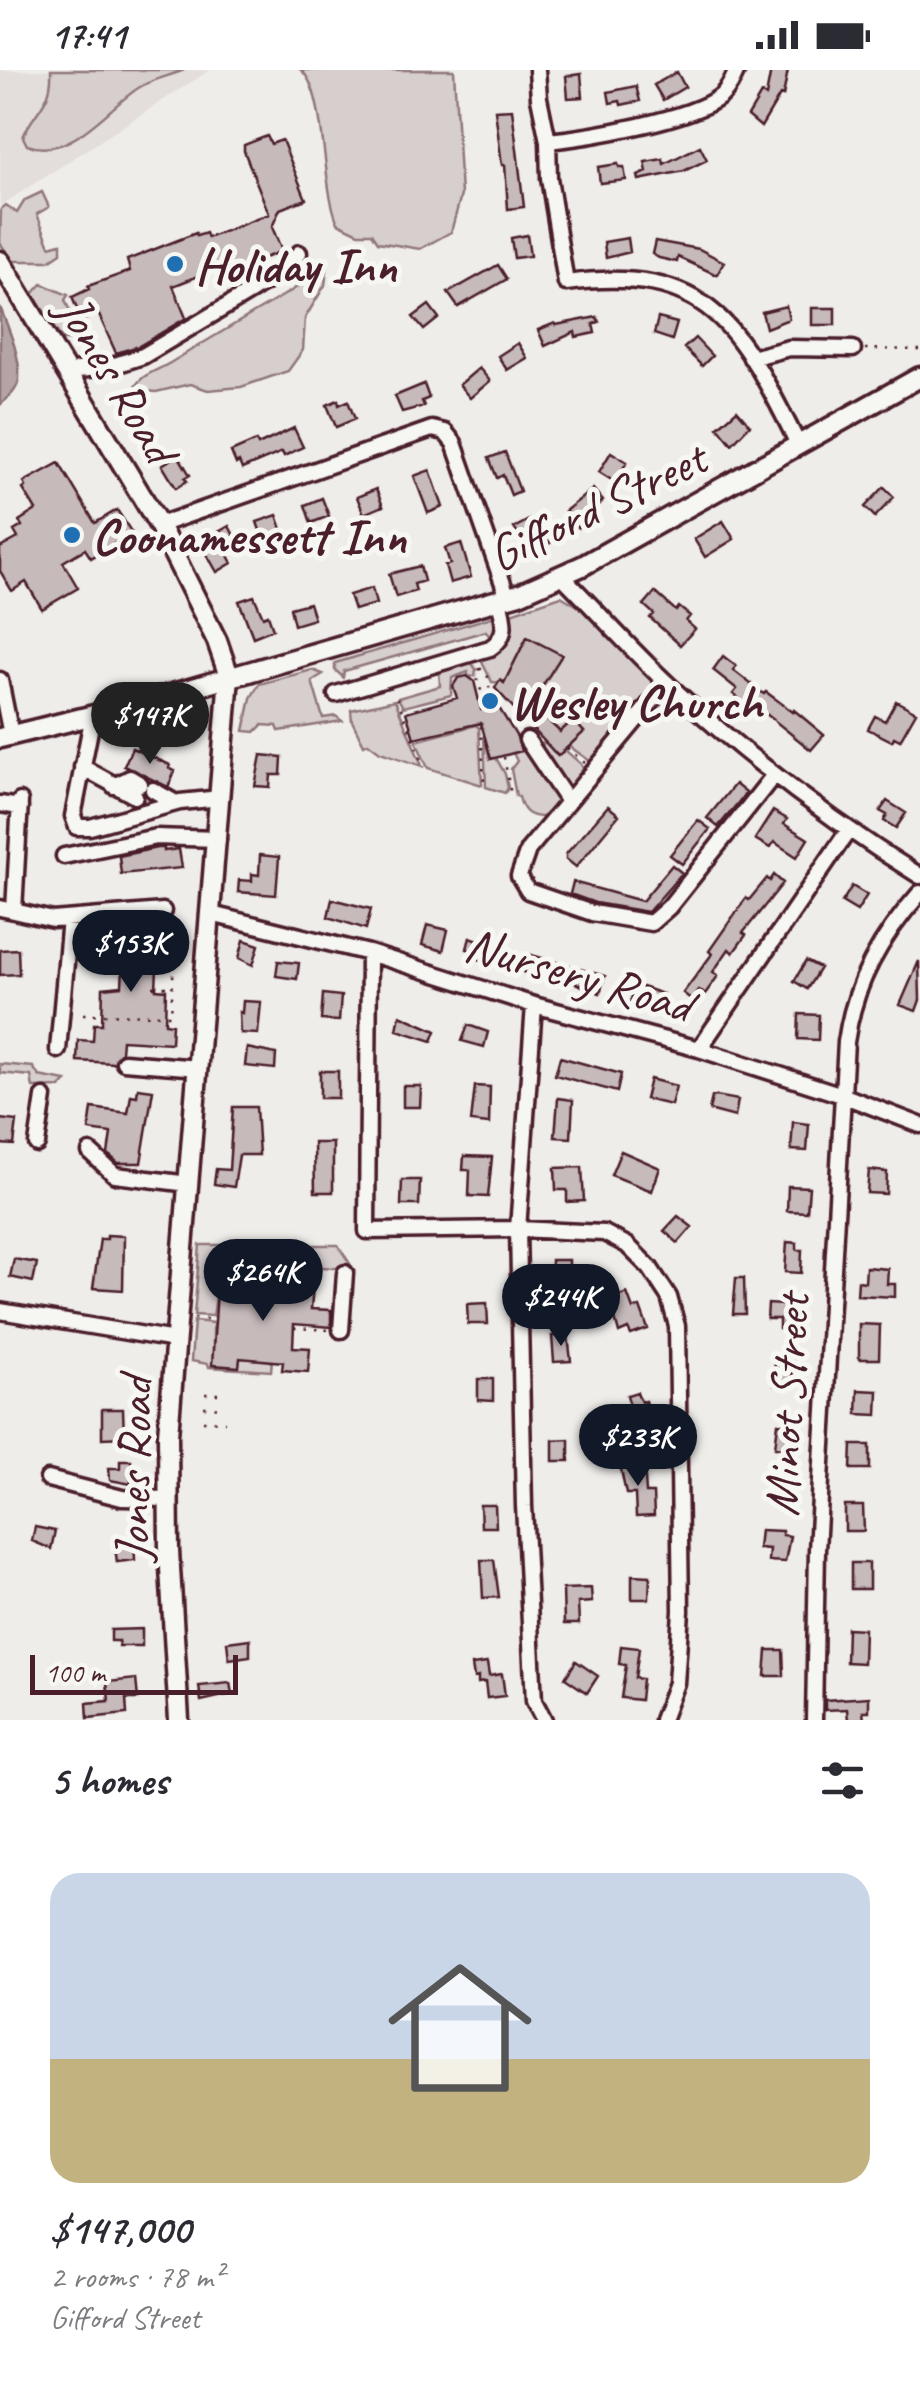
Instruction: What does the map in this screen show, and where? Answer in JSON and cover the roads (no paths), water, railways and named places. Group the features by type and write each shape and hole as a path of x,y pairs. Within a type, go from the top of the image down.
{"main road":[{"name":"Jones Road","path":"0,262 160,525 217,641 229,676 175,1340 168,1499 179,1720"},
{"name":"Gifford Street","path":"5,737 504,599 562,576 920,378"}],"street":[{"path":"537,70 566,283 643,281 674,287 696,297 713,311 752,358 798,446"},
{"path":"548,141 665,120 703,107 723,95 738,70"},
{"path":"78,370 109,367 143,356 252,291 300,253"},
{"path":"752,358 788,348 853,349"},
{"path":"160,525 432,428 445,432 454,443 504,599 504,629 498,643 490,648 336,694"},
{"path":"562,576 667,683 774,775 848,830 920,876"},
{"path":"0,680 5,737"},
{"path":"667,683 528,850 520,868 522,884 528,891 592,913 650,924 662,916 774,775"},
{"path":"93,715 73,816 77,826 90,827 152,798"},
{"path":"528,740 567,800"},
{"path":"82,769 152,798 221,798"},
{"path":"0,804 20,804 7,909 53,920 170,916"},
{"path":"699,1049 848,830"},
{"path":"64,856 156,837 218,839"},
{"name":"Minot Street","path":"814,1720 817,1550 846,1042 858,987 880,944 920,893"},
{"name":"Nursery Road","path":"211,914 369,953 699,1049 920,1124"},
{"path":"58,1050 70,919"},
{"path":"369,953 367,1231 518,1229 587,1231 615,1238 639,1254 674,1310 682,1470 682,1611 676,1683 662,1720"},
{"path":"534,1004 518,1229 524,1506 534,1702 544,1720"},
{"path":"124,1062 199,1068"},
{"path":"37,1144 44,1097"},
{"path":"90,1152 115,1175 190,1184"},
{"path":"341,1330 345,1274"},
{"path":"0,1311 175,1340"},
{"path":"48,1479 122,1498 168,1499"}],"tunnel":[{"path":"138,790 150,797"}],"place":[{"name":"Holiday Inn","path":"175,264"},
{"name":"Coonamessett Inn","path":"72,535"},
{"name":"Wesley Church","path":"490,701"}]}
